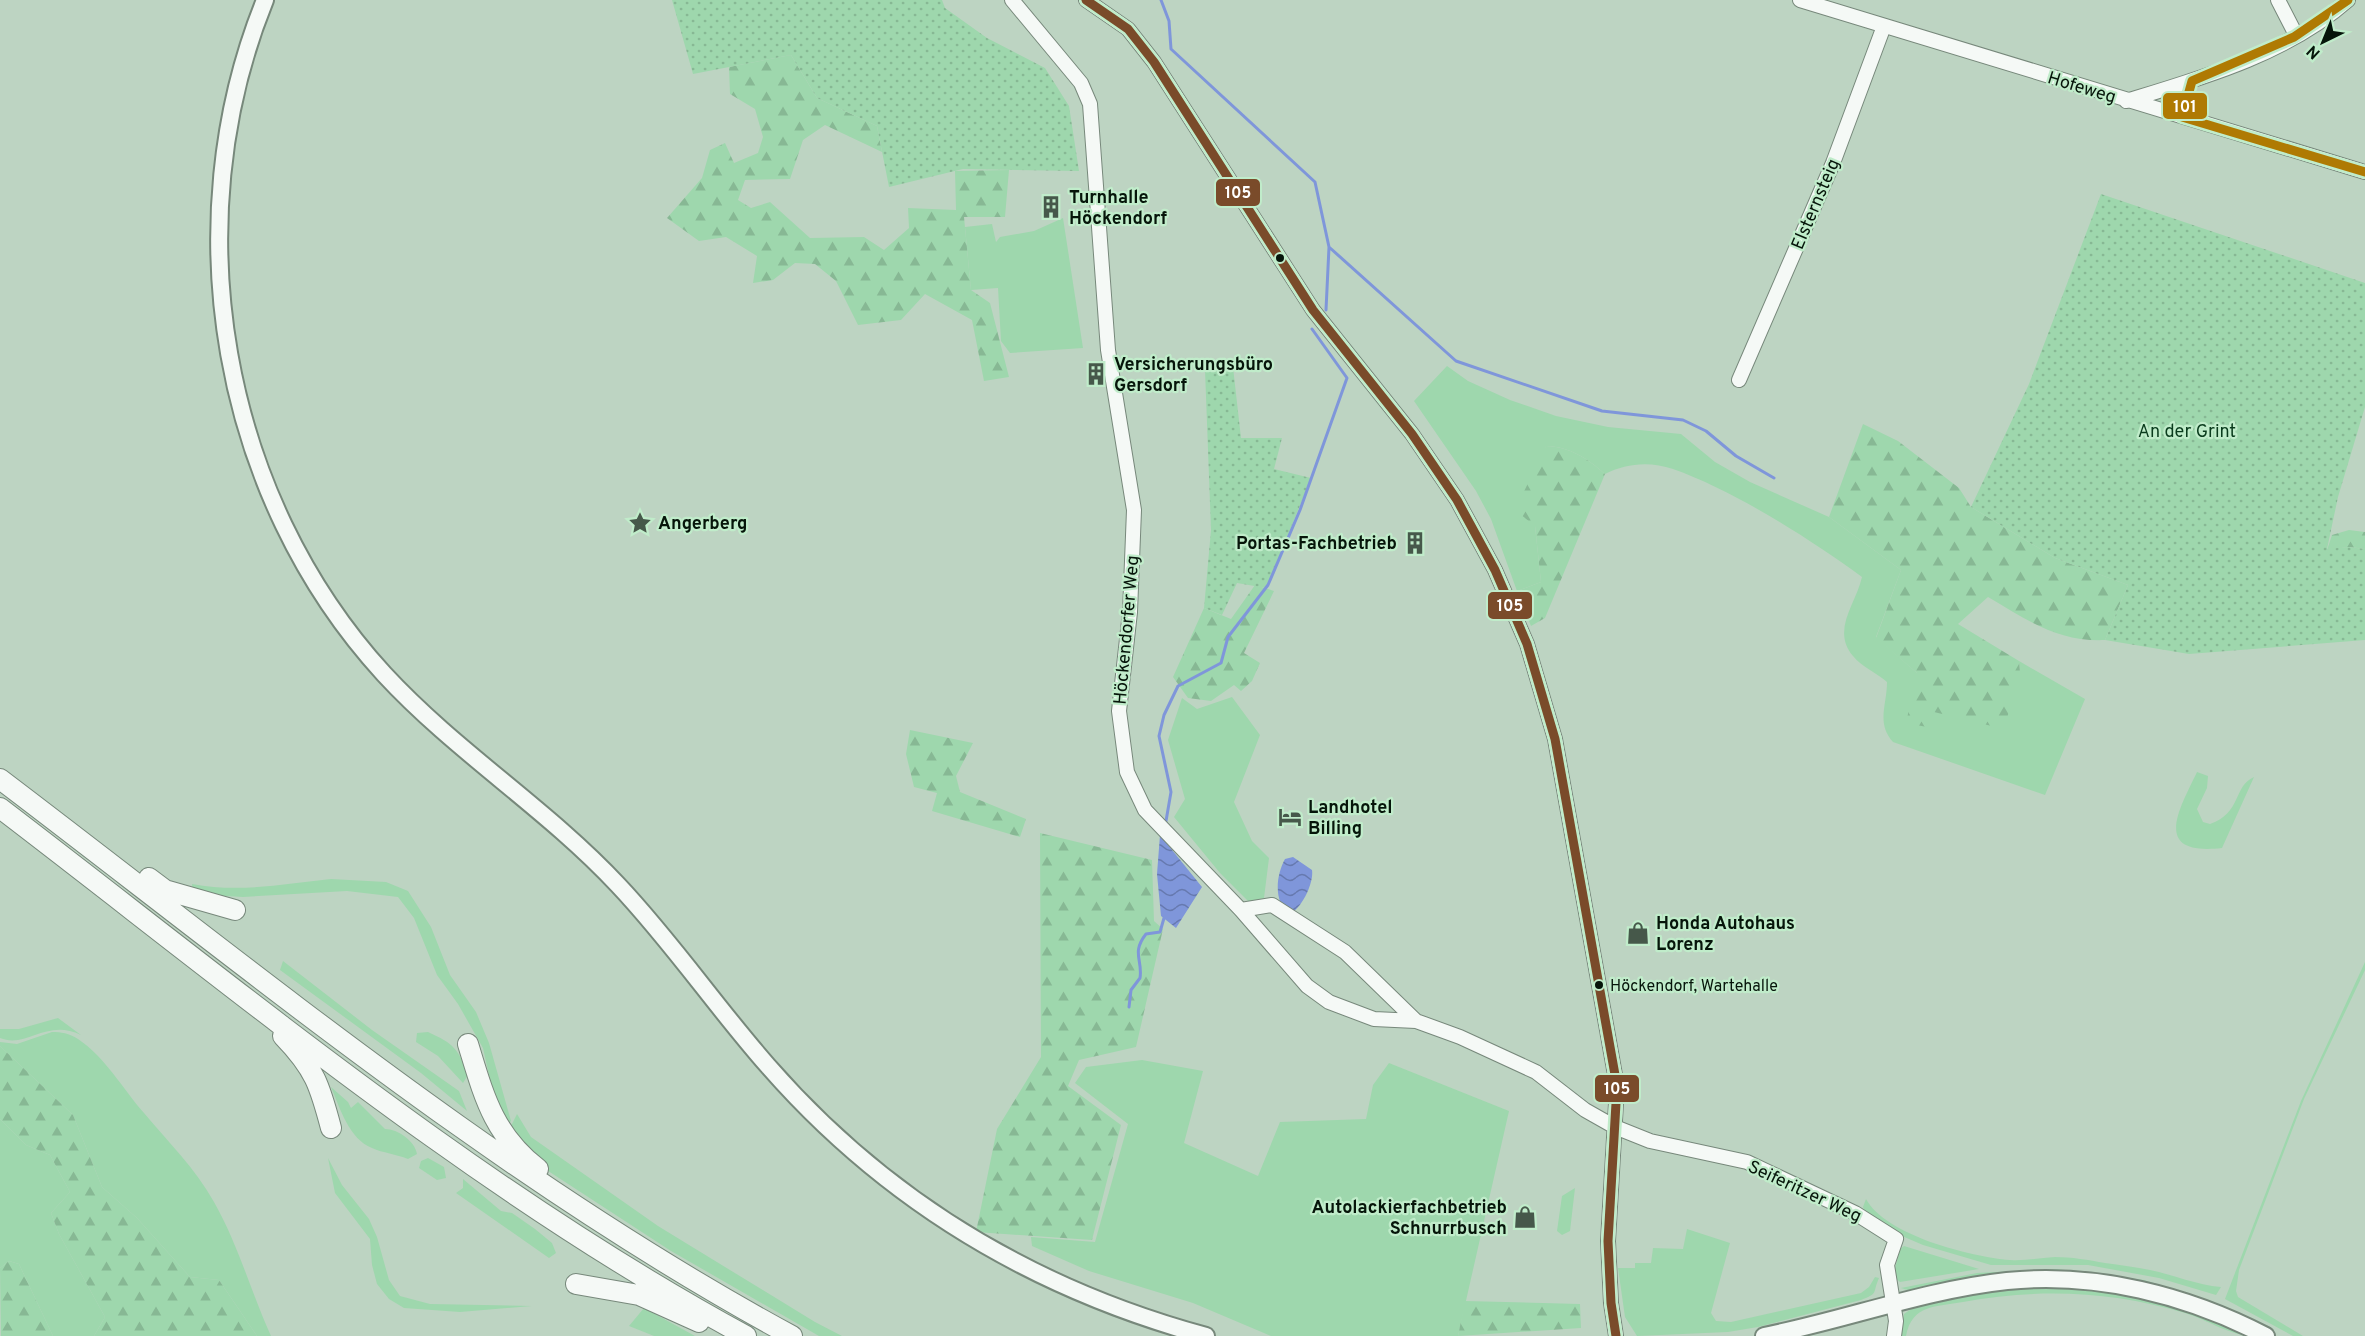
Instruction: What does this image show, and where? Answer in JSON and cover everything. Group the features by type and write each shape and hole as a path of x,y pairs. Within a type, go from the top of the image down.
{"highway":[{"path":"0,779 486,1148 697,1283 792,1336"},
{"path":"0,808 247,997 490,1177 666,1290 742,1334"},
{"path":"92,849 121,859 165,890 235,910"},
{"path":"247,997 297,1051 320,1083 331,1128"},
{"path":"468,1044 497,1125 522,1156 546,1175 572,1205"},
{"path":"576,1284 639,1295 708,1327 742,1334"}],"main road":[{"path":"265,0 244,61 223,165 219,253 224,322 236,391 254,452 282,520 332,608 383,673 423,713 516,792 616,882 769,1067 841,1141 923,1206 979,1243 1063,1287 1143,1317 1206,1336"},
{"path":"1764,1336 1893,1304 1988,1284 2061,1279 2115,1285 2180,1300 2266,1336"}],"street":[{"name":"Höckendorfer Weg","path":"1012,0 1081,83 1090,104 1108,350 1134,510 1130,612 1119,711 1127,772 1145,810 1240,910 1307,986 1329,1002 1374,1019 1416,1022 1460,1036 1536,1072 1585,1110 1615,1126"},
{"path":"1086,0 1128,29 1154,62 1313,310 1412,434 1451,491 1482,543 1513,608 1544,693 1556,739 1617,1086 1608,1262 1616,1336"},
{"name":"Hofeweg","path":"1800,0 2365,172"},
{"path":"2278,0 2296,35"},
{"path":"2126,101 2222,69 2296,35 2348,0"},
{"name":"Elsternsteig","path":"1739,380 1833,163 1884,26"},
{"path":"1240,910 1272,905 1345,951 1416,1022"},
{"name":"Seiferitzer Weg","path":"1615,1126 1650,1141 1747,1162 1855,1213 1896,1239 1887,1265 1896,1321 1894,1336"}],"green space":[{"path":"672,0 942,0 945,8 987,38 1045,68 1069,106 1079,171 963,169 889,187 877,126 817,98 791,55 693,74"},
{"path":"791,55 817,98 877,126 882,152 825,125 803,140 790,179 745,180 738,200 751,208 770,202 810,238 864,237 884,250 909,228 908,208 956,210 955,171 1009,170 1005,217 964,217 971,290 990,303 1009,377 984,381 972,320 925,294 901,320 858,325 836,281 815,264 795,263 773,280 753,283 757,256 726,237 699,241 667,218 702,178 710,150 725,143 734,163 758,153 763,137 755,109 730,94 729,67"},
{"name":"An der Grint","path":"2101,194 2365,283 2365,407 2338,497 2327,549 2349,547 2365,549 2365,640 2189,654 2105,640 2128,585 2055,558 1971,507 2029,384"},
{"path":"1063,218 1083,348 1010,353 1001,341 998,288 971,290 965,227 992,224 996,242 1000,237 1034,231"},
{"path":"1447,366 1468,381 1510,400 1556,416 1608,427 1681,434 1715,462 1750,482 1829,517 1901,570 1876,637 1917,673 1934,712 2020,672 2019,661 2085,699 2045,795 1893,742 1885,728 1884,721 1887,682 1853,656 1844,636 1847,617 1862,577 1770,517 1697,478 1664,466 1647,464 1621,467 1605,474 1578,454 1546,446 1535,526 1541,582 1517,591 1491,519 1476,491 1414,401"},
{"path":"1233,367 1241,438 1282,438 1274,469 1311,478 1268,585 1266,588 1237,583 1222,615 1204,608 1211,530 1205,370"},
{"path":"1863,424 1898,441 1959,488 1971,507 2055,558 2128,585 2105,640 2072,637 2044,628 1988,597 1958,624 2019,661 2020,672 2004,729 1934,712 1927,727 1906,723 1917,673 1876,638 1901,570 1829,517"},
{"path":"1546,446 1578,454 1605,474 1545,618 1531,626 1517,591 1541,582 1535,526 1515,510"},
{"path":"2349,530 2365,532 2365,549 2349,547 2327,550 2332,535"},
{"path":"1255,585 1274,591 1244,653 1260,663 1252,681 1241,691 1234,685 1211,701 1188,698 1173,677 1204,608 1231,619"},
{"path":"1232,697 1260,735 1234,802 1252,841 1269,858 1264,898 1249,902 1220,873 1174,817 1185,799 1168,740 1182,698 1197,709"},
{"path":"910,730 973,743 956,776 960,792 1026,819 1020,837 932,811 937,793 914,787 906,754"},
{"path":"2197,772 2208,776 2207,788 2197,809 2203,822 2210,824 2227,813 2247,781 2254,777 2222,848 2200,849 2186,845 2178,837 2176,827 2178,815"},
{"path":"1040,833 1152,860 1154,921 1163,929 1136,1047 1079,1060 1068,1086 1121,1125 1092,1240 976,1232 997,1129 1041,1057"},
{"path":"331,879 386,882 408,891 431,927 450,975 476,1012 489,1043 511,1121 506,1125 492,1089 483,1048 458,1004 437,975 414,918 398,897 347,891 243,897 193,894 192,884 244,888"},
{"path":"283,961 372,1030 459,1091 467,1111 421,1073 280,970"},
{"path":"2365,962 2365,970 2304,1099 2239,1270 2236,1291 2238,1297 2303,1336 2293,1336 2225,1299 2301,1101"},
{"path":"58,1018 81,1035 57,1030 19,1040 0,1038 0,1029 19,1029"},
{"path":"52,1032 75,1037 97,1055 199,1178 223,1218 271,1336 257,1336 219,1280 190,1277 137,1218 102,1187 73,1115 0,1046 0,1042 17,1044"},
{"path":"428,1032 444,1040 458,1053 468,1075 463,1083 438,1056 416,1042 417,1033"},
{"path":"0,1046 73,1115 102,1187 137,1218 190,1277 219,1280 257,1336 94,1336 105,1317 59,1234 51,1213 70,1192 50,1155 26,1145 0,1119"},
{"path":"1142,1060 1203,1071 1184,1143 1258,1176 1280,1122 1366,1119 1373,1085 1389,1063 1509,1111 1458,1336 1271,1336 1193,1303 1089,1271 1032,1246 1031,1237 1095,1242 1128,1124 1075,1083 1086,1067"},
{"path":"331,1087 348,1102 351,1108 358,1102 385,1129 395,1131 405,1137 416,1149 417,1154 408,1159 376,1150 364,1144 346,1122"},
{"path":"517,1114 531,1137 658,1226 815,1322 842,1336 819,1336 671,1251 539,1165 507,1134"},
{"path":"0,1119 26,1145 50,1155 70,1192 51,1213 59,1234 105,1317 94,1336 53,1336 19,1264 9,1261 0,1268"},
{"path":"328,1158 342,1185 369,1219 377,1237 389,1280 400,1296 430,1304 532,1306 460,1312 404,1308 389,1299 377,1284 372,1265 370,1239 335,1193"},
{"path":"428,1158 444,1167 446,1178 437,1180 419,1168 421,1161"},
{"path":"463,1179 501,1211 512,1213 535,1229 552,1243 556,1253 549,1258 456,1193 463,1188"},
{"path":"1575,1188 1570,1231 1562,1235 1557,1231 1562,1196"},
{"path":"1866,1199 1876,1212 1891,1223 1930,1242 1952,1249 2010,1260 2055,1257 2080,1259 2145,1269 2221,1287 2216,1295 2159,1278 2088,1265 1991,1265 1923,1245 1895,1233 1865,1213 1863,1207"},
{"path":"1687,1229 1730,1243 1711,1313 1716,1321 1731,1322 1861,1293 1869,1287 1875,1277 1879,1278 1873,1294 1861,1300 1758,1327 1728,1332 1637,1336 1625,1317 1618,1268 1635,1268 1635,1263 1651,1263 1653,1248 1683,1249"},
{"path":"1904,1246 1979,1269 1900,1282 1893,1276 1900,1249"},
{"path":"9,1261 19,1264 53,1336 1,1336 0,1268"},
{"path":"2056,1269 2144,1280 2214,1302 2209,1305 2131,1283 1911,1291 1901,1288 1977,1273"},
{"path":"2079,1286 2151,1297 2254,1336 2236,1333 2185,1313 2130,1300 2075,1294 2047,1294 1991,1298 1927,1309 1914,1318 1906,1336 1900,1336 1904,1314 1919,1305 1939,1299 1988,1290"},
{"path":"1465,1301 1580,1304 1581,1328 1458,1336"},
{"path":"644,1308 695,1336 654,1336 629,1326"}],"water":[{"path":"1160,835 1202,887 1176,928 1161,916 1157,874"},
{"path":"1293,857 1312,870 1312,875 1303,901 1290,914 1281,903 1278,881 1285,859"}],"waterway":[{"path":"1161,0 1169,21 1171,49 1315,182 1329,247 1456,361 1602,411 1683,420 1706,431 1736,456 1774,478"},
{"path":"1326,310 1329,247"},
{"path":"1166,821 1171,792 1159,736 1164,715 1178,686 1221,663 1228,637 1268,585 1300,510 1347,378 1312,329"},
{"path":"1129,1007 1131,990 1140,978 1141,972 1139,946 1146,934 1160,932 1164,918"}],"transit line":[{"name":"105","path":"1086,0 1128,29 1154,62 1313,310 1412,434 1457,500 1495,570 1527,644 1555,739 1617,1086 1608,1241 1611,1303 1616,1336"},
{"name":"101","path":"2348,0 2294,37 2192,81 2182,117 2365,172"}],"place":[{"name":"Turnhalle Höckendorf","path":"1051,207"},
{"name":"Versicherungsbüro Gersdorf","path":"1096,374"},
{"name":"Angerberg","path":"640,523"},
{"name":"Portas-Fachbetrieb","path":"1415,543"},
{"name":"Landhotel Billing","path":"1290,817"},
{"name":"Honda Autohaus Lorenz","path":"1638,933"},
{"name":"Höckendorf, Wartehalle","path":"1599,985"},
{"name":"Autolackierfachbetrieb Schnurrbusch","path":"1525,1217"}]}
